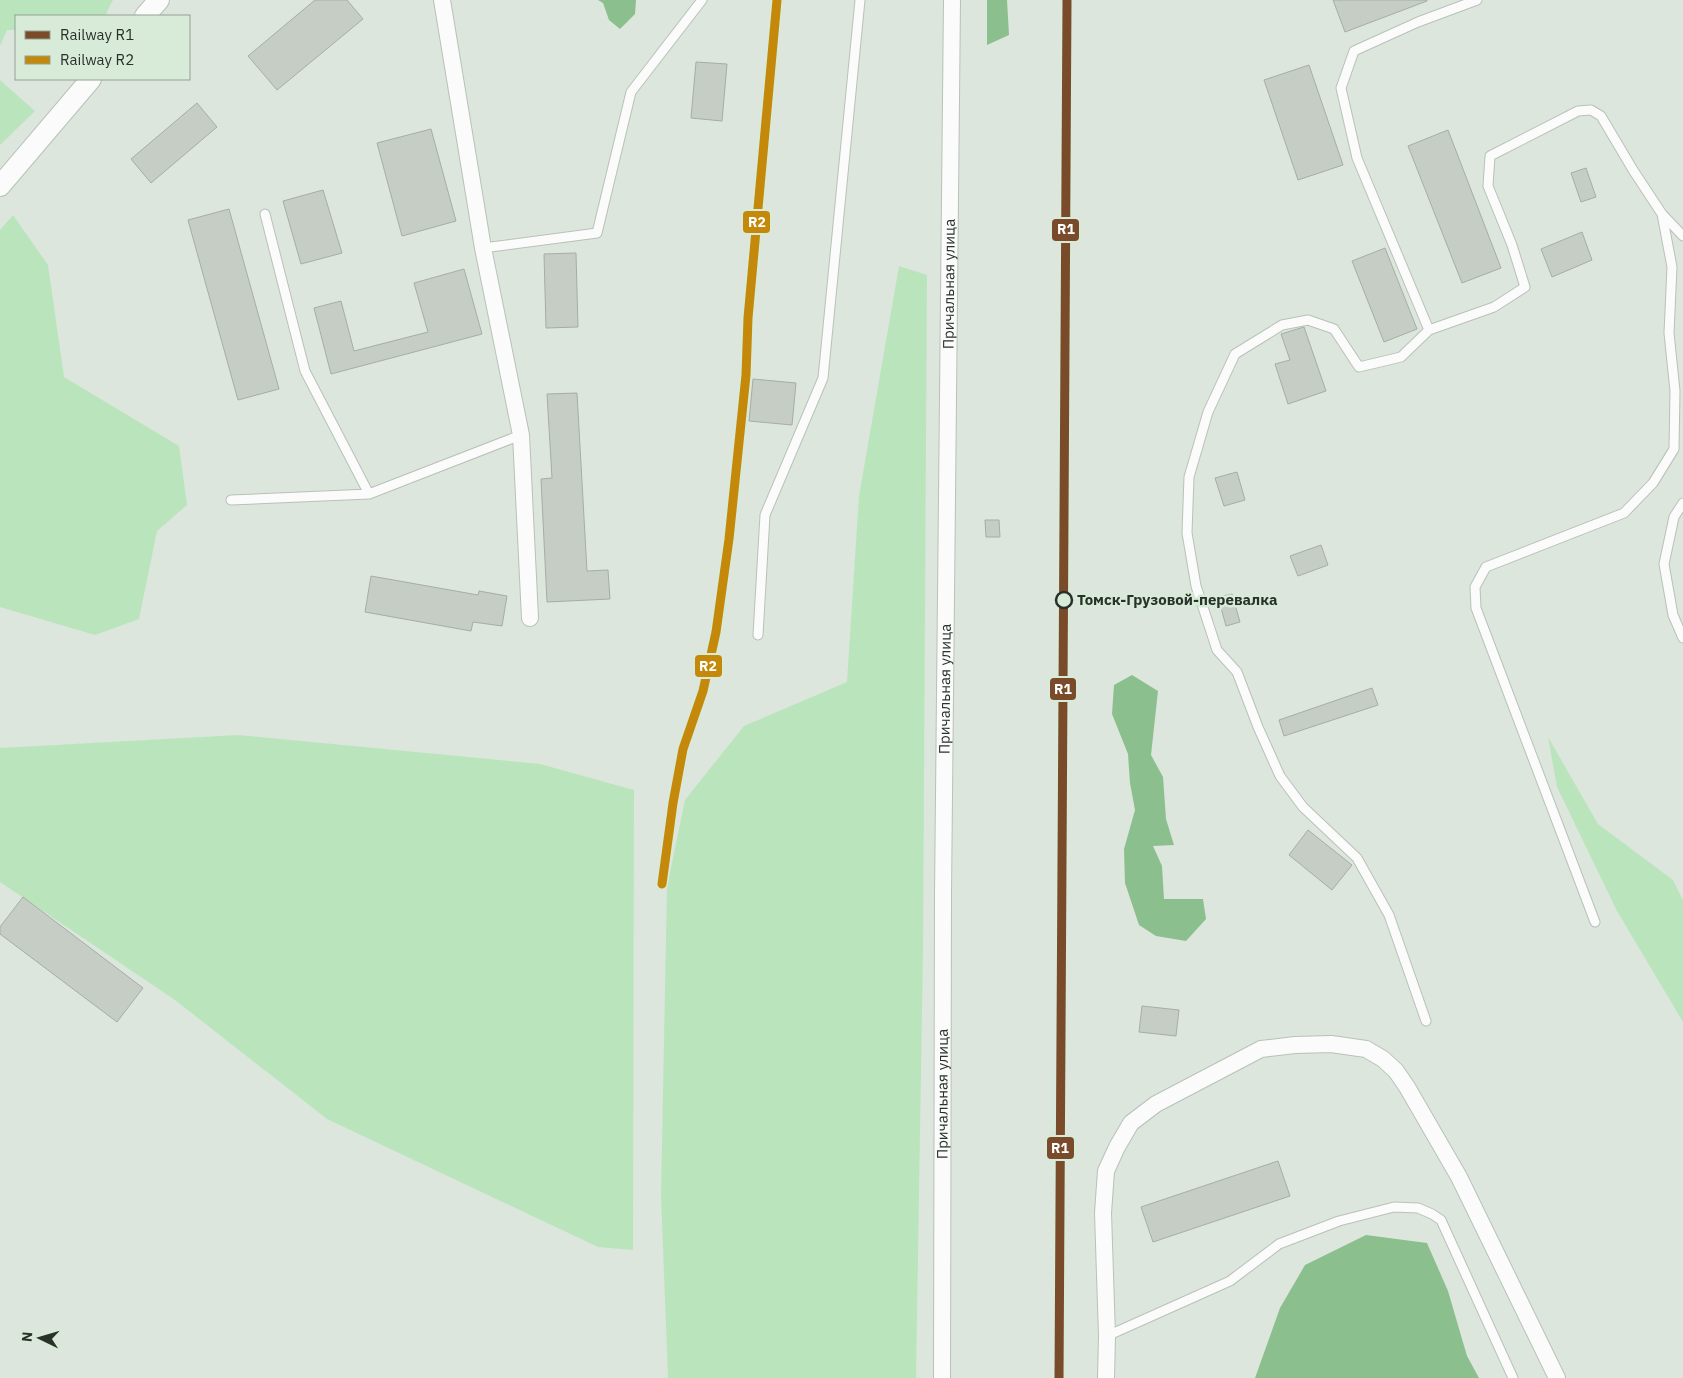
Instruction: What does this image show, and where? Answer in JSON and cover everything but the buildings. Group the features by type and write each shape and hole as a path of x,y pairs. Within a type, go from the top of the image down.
{"street":[{"path":"146,15 159,0"},
{"path":"442,0 483,248 521,435 530,618"},
{"name":"Причальная улица","path":"942,1378 943,894 952,0"},
{"path":"0,186 90,80"},
{"path":"1106,1378 1107,1336 1102,1213 1106,1171 1131,1123 1156,1104 1261,1049 1295,1045 1332,1044 1366,1050 1383,1059 1396,1071 1407,1087 1459,1177 1557,1378"}],"lane":[{"path":"483,248 597,233 631,92 702,0"},
{"path":"758,635 765,515 823,378 859,0"},
{"path":"1429,330 1357,158 1341,88 1354,51 1418,22 1477,0"},
{"path":"1426,1021 1389,915 1357,858 1302,807 1280,776 1258,727 1237,672 1217,650 1196,586 1187,533 1189,477 1208,412 1235,354 1282,325 1308,320 1334,330 1359,367 1401,357 1429,330 1494,307 1525,287 1512,245 1488,186 1490,156 1578,111 1591,110 1601,116 1662,214 1683,236"},
{"path":"265,214 305,371 369,494"},
{"path":"1595,922 1476,608 1475,587 1486,567 1624,512 1653,483 1674,449 1675,391 1669,333 1672,267 1662,214"},
{"path":"231,500 369,494 521,435"},
{"path":"1683,503 1674,516 1664,564 1673,615 1683,638"},
{"path":"1107,1336 1230,1281 1280,1244 1339,1221 1394,1207 1418,1208 1441,1220 1513,1378"}],"shaded area":[{"path":"0,0 113,0 106,15 15,15 15,30 7,30 0,46"},
{"path":"598,0 636,0 635,14 620,29 609,20 603,3"},
{"path":"987,0 1007,0 1009,35 987,45"},
{"path":"0,80 35,111 0,145"},
{"path":"13,215 48,265 64,377 179,446 187,505 157,531 139,619 95,635 0,607 0,230"},
{"path":"899,266 927,275 923,950 916,1378 668,1378 661,1196 667,887 685,800 744,726 847,682 859,496"},
{"path":"1132,675 1158,691 1151,755 1163,777 1166,819 1174,845 1153,846 1162,866 1164,899 1203,899 1206,919 1186,941 1156,936 1139,925 1125,883 1124,849 1135,810 1130,783 1128,754 1112,714 1114,685"},
{"path":"238,735 540,764 634,790 633,1250 598,1247 327,1119 175,1000 0,882 0,748"},
{"path":"1548,737 1598,824 1673,880 1683,900 1683,1022 1617,911 1557,787"},
{"path":"1366,1235 1427,1243 1448,1291 1467,1356 1479,1378 1255,1378 1280,1308 1305,1265"}],"rail line":[{"name":"R2","path":"662,884 673,803 683,749 703,691 716,632 729,539 746,375 748,318 777,0"},
{"name":"R1","path":"1059,1378 1067,0"}],"place":[{"name":"Томск-Грузовой-перевалка","path":"1064,600"}]}
